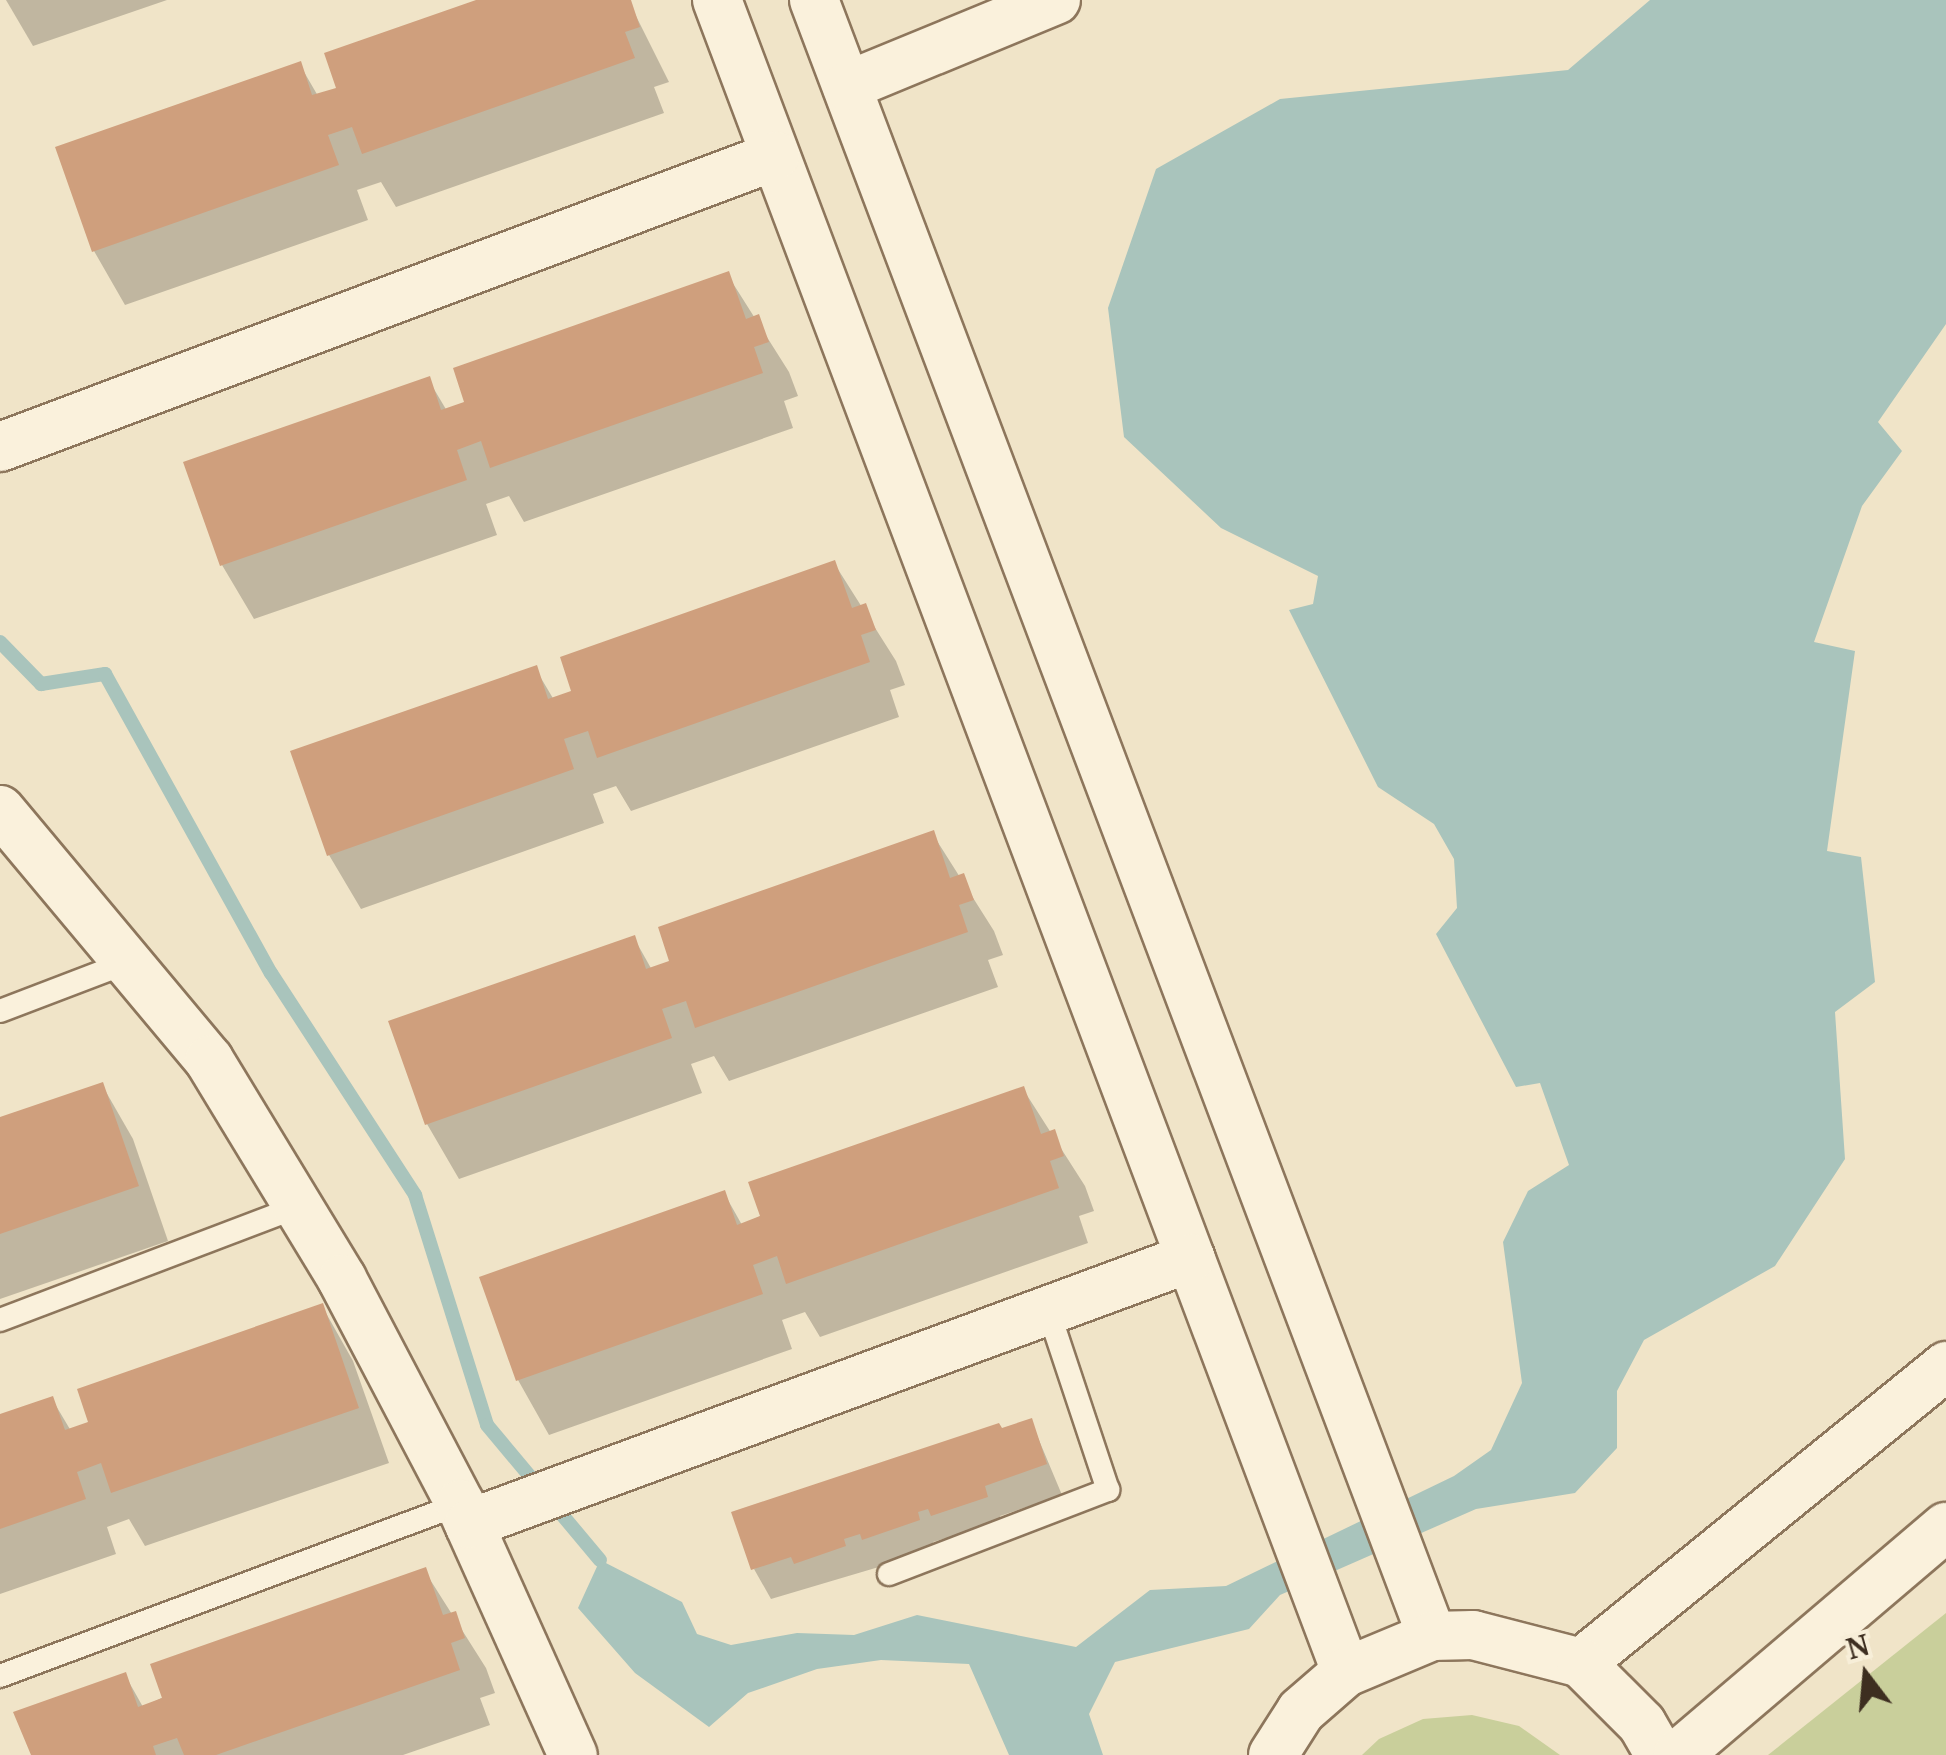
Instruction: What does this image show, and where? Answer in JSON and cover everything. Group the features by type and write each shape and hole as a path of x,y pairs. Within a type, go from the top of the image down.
{"street":[{"path":"717,0 1346,1672"},
{"path":"814,0 1432,1636"},
{"path":"848,86 1056,0"},
{"path":"0,447 776,156"},
{"path":"0,810 209,1060 298,1206 465,1514 573,1755"},
{"path":"465,1514 517,1506 1190,1258"},
{"path":"1581,1664 1946,1366"},
{"path":"1678,1755 1946,1527"},
{"path":"1273,1755 1301,1711 1346,1672 1432,1636 1473,1635 1581,1664 1642,1724 1660,1755"}],"lane":[{"path":"0,1011 128,962"},
{"path":"0,1320 298,1206"},
{"path":"889,1574 1108,1490 1048,1310"},
{"path":"0,1676 465,1514"}],"green space":[{"path":"1946,1613 1946,1755 1768,1755"},
{"path":"1472,1715 1519,1726 1560,1755 1362,1755 1379,1739 1423,1719"}],"water":[{"path":"1650,0 1946,0 1946,324 1878,422 1902,451 1862,506 1814,642 1855,651 1827,851 1861,857 1875,982 1835,1012 1845,1159 1775,1266 1644,1340 1617,1391 1617,1448 1575,1493 1476,1509 1280,1595 1249,1629 1115,1662 1089,1714 1103,1755 1009,1755 969,1664 881,1660 817,1669 748,1693 709,1727 635,1673 578,1608 600,1560 682,1602 697,1634 731,1645 797,1633 854,1635 917,1615 1076,1647 1150,1590 1226,1586 1454,1476 1491,1450 1522,1383 1503,1242 1528,1191 1569,1165 1540,1083 1516,1087 1436,934 1457,908 1454,859 1434,824 1378,787 1289,610 1313,604 1318,576 1221,528 1124,437 1108,308 1156,169 1280,99 1568,70"}],"building":[{"path":"476,0 631,0 640,27 625,32 635,58 362,154 352,127 328,135 339,165 92,252 55,147 301,61 312,95 336,88 324,53"},
{"path":"729,271 746,319 759,314 769,342 754,347 763,373 490,468 481,441 457,450 467,480 220,566 183,462 430,376 441,410 464,402 453,368"},
{"path":"835,560 852,608 866,603 876,630 861,635 870,662 597,758 588,731 564,739 574,769 327,856 290,751 537,665 548,699 571,691 560,657"},
{"path":"934,830 950,878 964,873 974,900 959,905 968,932 695,1028 686,1001 662,1009 672,1038 425,1125 388,1021 635,935 646,969 669,961 658,927"},
{"path":"103,1082 139,1186 0,1234 0,1117"},
{"path":"1024,1086 1041,1134 1055,1129 1064,1156 1050,1161 1059,1188 786,1284 777,1256 753,1265 763,1294 516,1381 479,1277 725,1190 737,1225 760,1216 748,1182"},
{"path":"323,1303 359,1408 111,1493 101,1463 77,1472 86,1499 0,1529 0,1414 53,1396 65,1430 88,1422 77,1389"},
{"path":"1032,1418 1047,1464 985,1486 988,1497 931,1516 928,1509 918,1512 920,1520 862,1540 860,1534 844,1539 846,1546 794,1564 791,1557 751,1570 731,1512 999,1423 1002,1428"},
{"path":"426,1567 443,1615 456,1611 465,1638 451,1643 460,1670 216,1755 184,1755 177,1738 153,1746 156,1755 31,1755 13,1712 126,1672 138,1707 162,1698 150,1664"}],"waterway":[{"path":"0,642 41,684 105,674 271,973 415,1195 487,1425 600,1560"}]}
